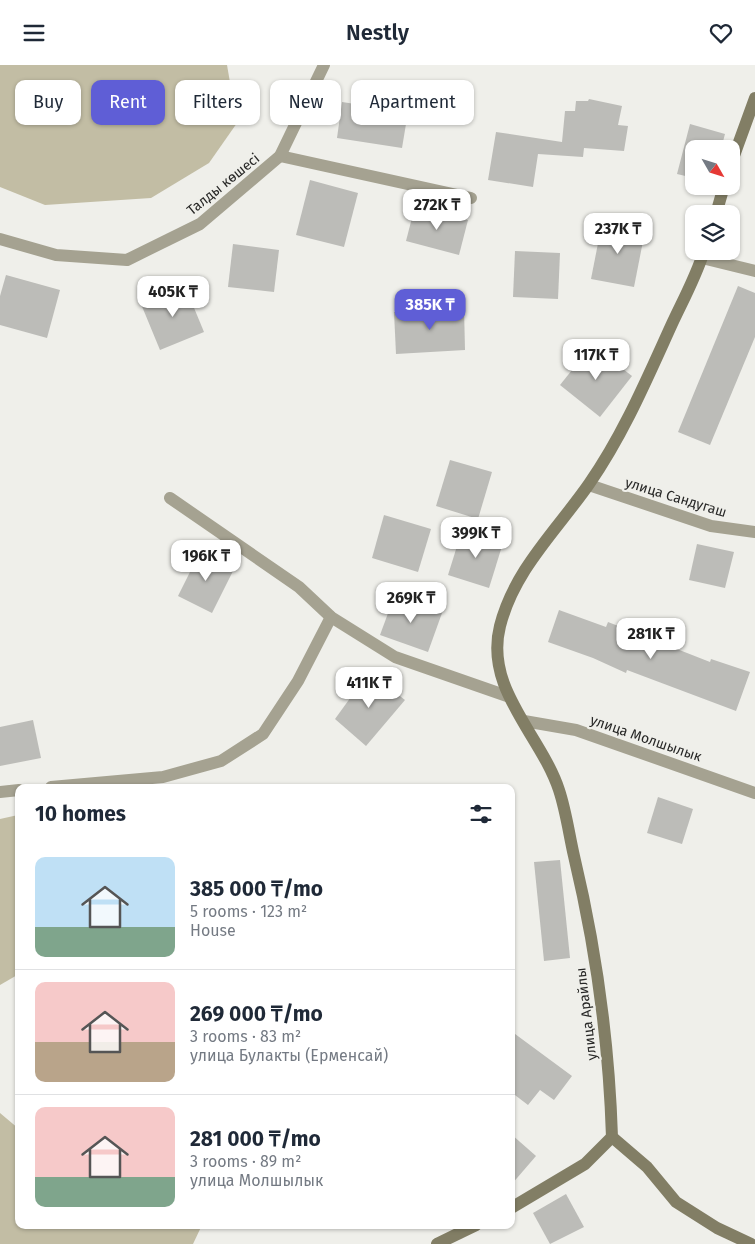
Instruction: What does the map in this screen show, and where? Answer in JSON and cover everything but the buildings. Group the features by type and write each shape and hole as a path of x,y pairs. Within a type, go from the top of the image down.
{"street":[{"name":"Талды көшесі","path":"0,239 56,255 127,260 200,224 280,156 324,65"},
{"path":"740,140 755,98"},
{"path":"280,156 471,198"},
{"name":"улица Арайлы","path":"612,1137 610,1096 591,927 559,789 524,721 507,696 497,660 499,628 508,601 530,563 588,485 627,423 701,260"},
{"path":"719,260 755,271"},
{"name":"улица Сандугаш","path":"588,485 712,526 755,532"},
{"path":"170,498 299,587 331,617 395,657 507,696"},
{"path":"85,784 163,777 221,761 263,734 298,681 331,617"},
{"name":"улица Молшылык","path":"524,721 576,730 755,793"},
{"path":"0,792 15,790"},
{"path":"515,1206 585,1164 612,1137 647,1167 676,1201 717,1228 751,1244"},
{"path":"437,1244 468,1229"}],"shaded area":[{"path":"0,65 227,65 230,80 175,80 175,125 236,125 209,163 151,198 45,205 0,187"},
{"path":"15,816 15,976 0,985 0,819"},
{"path":"0,1113 15,1126 15,1229 200,1229 193,1244 0,1244"}]}
